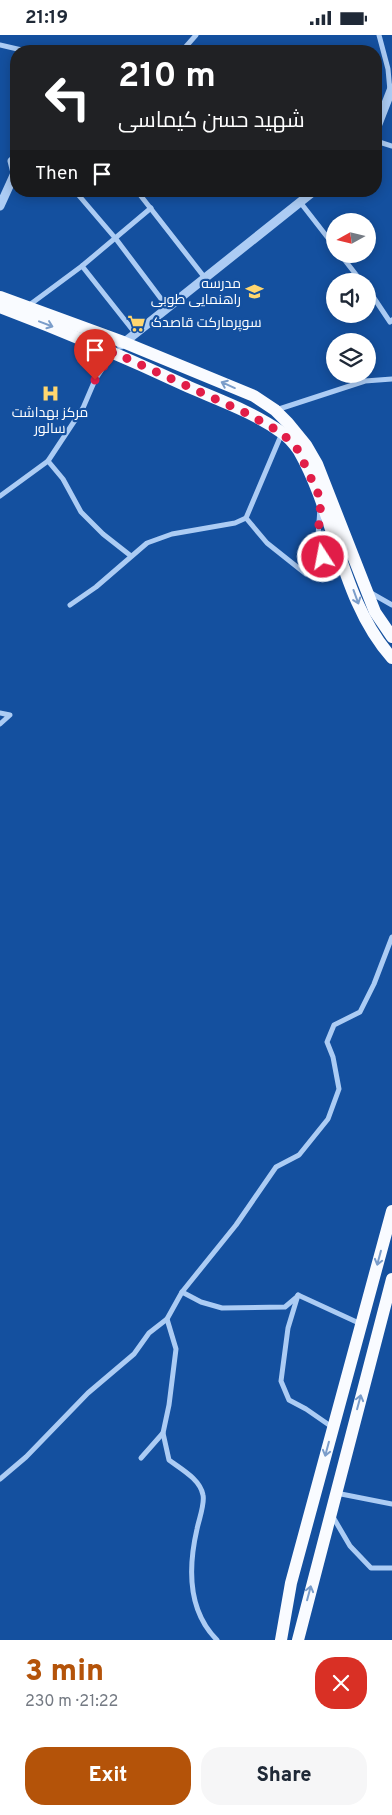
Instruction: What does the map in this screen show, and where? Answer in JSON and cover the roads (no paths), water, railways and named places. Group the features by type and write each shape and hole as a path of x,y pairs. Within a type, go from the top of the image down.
{"main road":[{"path":"0,297 123,342 254,396 275,410 306,445 360,607 385,650 392,658"},
{"path":"0,307 113,352 246,413 282,433 298,450 321,493 375,612 392,637"},
{"path":"246,413 254,396"},
{"path":"281,1640 291,1583 392,1211"},
{"path":"298,1640 392,1279"},
{"path":"287,1614 303,1616"}],"street":[{"path":"187,45 196,35"},
{"path":"382,46 391,91 382,114"},
{"path":"0,206 10,184"},
{"path":"80,197 116,239 168,309"},
{"path":"142,197 205,277"},
{"path":"0,496 48,461 83,409 95,380 113,352 123,342 168,309 205,277 306,197"},
{"path":"300,202 326,235"},
{"path":"28,306 116,239 150,208"},
{"path":"347,263 355,273"},
{"path":"82,266 135,333"},
{"path":"376,301 390,322 392,320"},
{"path":"275,410 365,381 392,379"},
{"path":"70,605 96,587 147,543 164,537 235,523 246,518 282,433"},
{"path":"48,461 63,479 81,512 103,534 132,556"},
{"path":"246,518 267,543 306,575 318,571 323,557 318,536 321,493"},
{"path":"366,590 392,605"},
{"path":"0,713 10,715 0,724"},
{"path":"0,1479 26,1457 88,1393 134,1354 148,1333 167,1319 182,1292 236,1225 276,1167 299,1155 328,1119 340,1089 333,1057 326,1042 334,1025 360,1012 374,984 392,937"},
{"path":"182,1292 202,1302 239,1309 252,1306 284,1307 298,1295"},
{"path":"298,1295 361,1325"},
{"path":"298,1295 288,1328 281,1381 289,1400 306,1409 333,1428"},
{"path":"167,1319 176,1349 169,1405 163,1433 169,1460 190,1475 200,1487 204,1496 193,1545 191,1591 199,1614 218,1640"},
{"path":"141,1458 163,1433"},
{"path":"335,1492 392,1504"},
{"path":"330,1512 350,1546 371,1568 392,1568"}],"place":[{"name":"مدرسه راهنمایی طوبی","path":"255,292"},
{"name":"سوپرمارکت قاصدک","path":"137,323"},
{"name":"مرکز بهداشت سالور","path":"50,393"}]}
